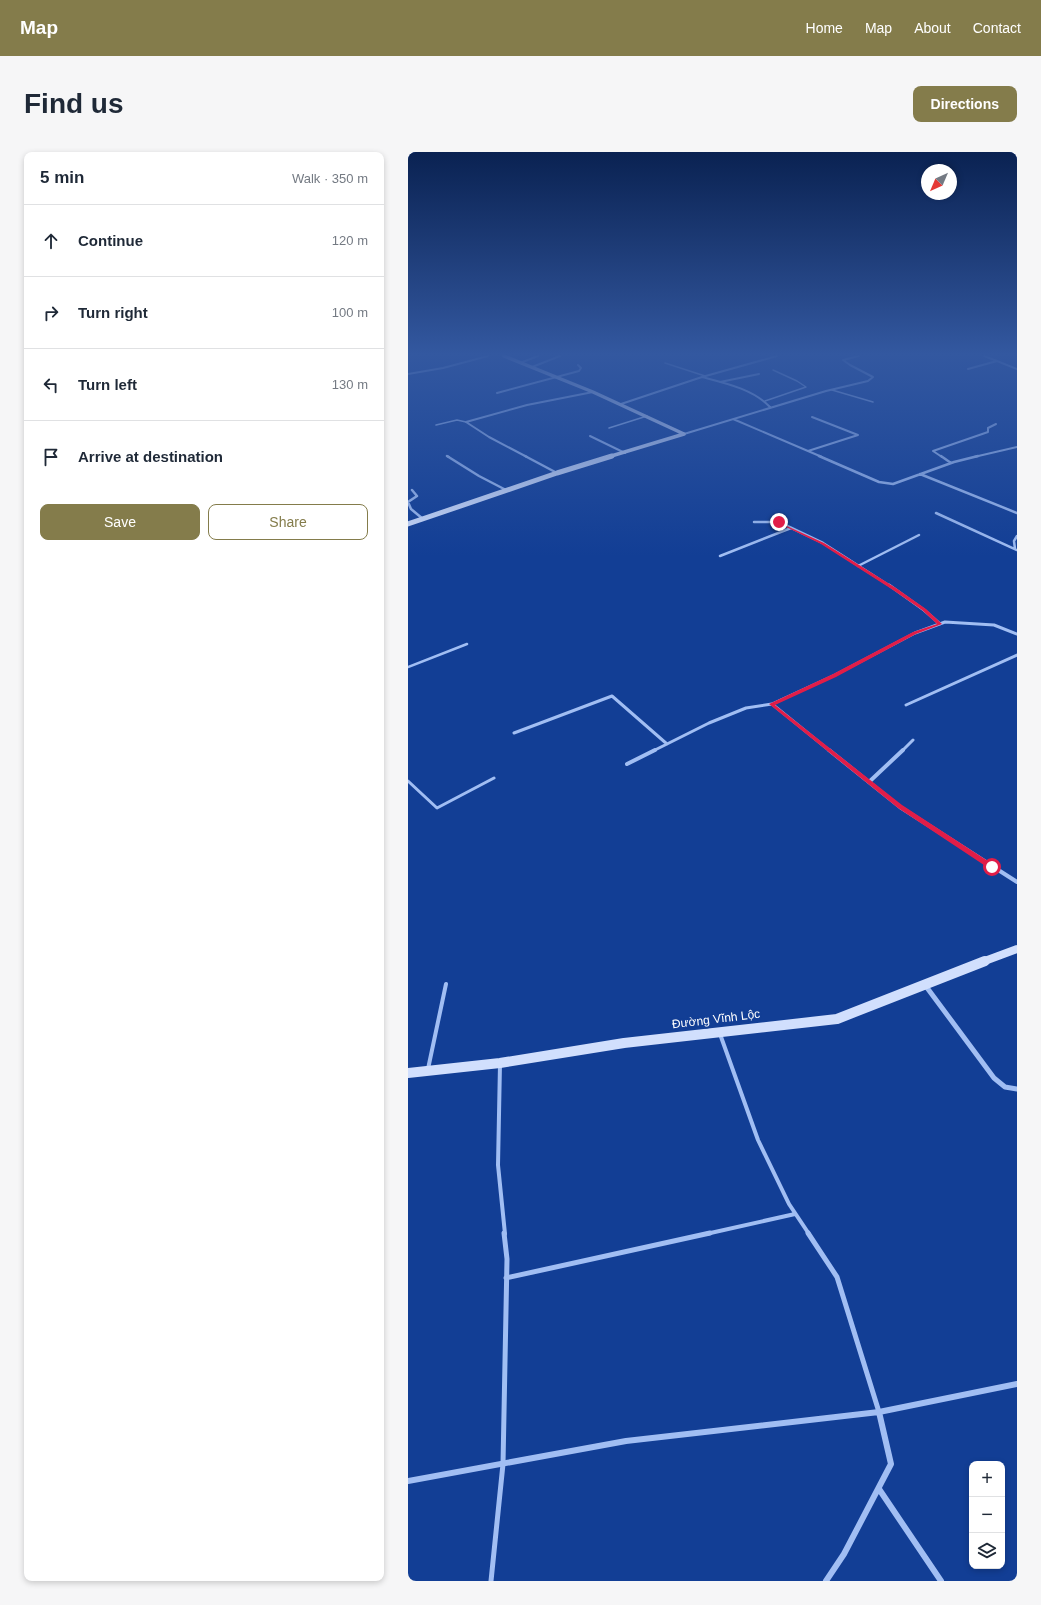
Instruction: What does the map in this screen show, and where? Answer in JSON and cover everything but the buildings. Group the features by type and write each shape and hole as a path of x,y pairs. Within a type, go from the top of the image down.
{"street":[{"path":"467,423 489,437 557,473"},
{"path":"661,423 684,434"},
{"path":"408,524 557,473 720,423"},
{"path":"741,423 879,482 893,484 951,463 1017,447"},
{"path":"808,451 858,434 827,423"},
{"path":"951,463 933,451 987,433 989,431 988,428 996,424"},
{"path":"590,436 625,453"},
{"path":"447,456 479,476 506,490"},
{"path":"920,474 1017,513"},
{"path":"412,490 417,496 408,502 411,509 423,518"},
{"path":"936,513 1016,550"},
{"path":"754,522 779,522 822,543 918,605 940,624"},
{"path":"720,556 792,528"},
{"path":"858,566 919,535"},
{"path":"1016,550 1014,540 1017,536"},
{"path":"627,764 709,723 746,708 772,704 834,676 915,633 945,622 994,625 1017,634"},
{"path":"906,705 1017,655"},
{"path":"514,733 612,696 666,744"},
{"path":"772,704 900,807 1017,882"},
{"path":"869,782 913,740"},
{"name":"Đường Vĩnh Lộc","path":"408,1073 500,1063 624,1043 719,1031 837,1019 1017,949"},
{"path":"925,985 994,1078 1005,1087 1017,1089"},
{"path":"408,1481 626,1440 879,1412 1017,1384"},
{"path":"826,1581 844,1554 892,1464 879,1412"},
{"path":"879,1489 941,1581"}],"lane":[{"path":"436,425 446,423"},
{"path":"609,428 626,423"},
{"path":"408,667 467,644"},
{"path":"408,781 436,808 494,778"},
{"path":"428,1071 446,984"},
{"path":"719,1031 758,1140 788,1204 837,1277 879,1412"},
{"path":"491,1581 503,1464 507,1259 498,1165 500,1063"},
{"path":"506,1278 795,1214"}],"route":[{"path":"779,522 822,543 895,589 924,610 940,624 915,633 834,676 772,704 900,807 992,867"}]}
